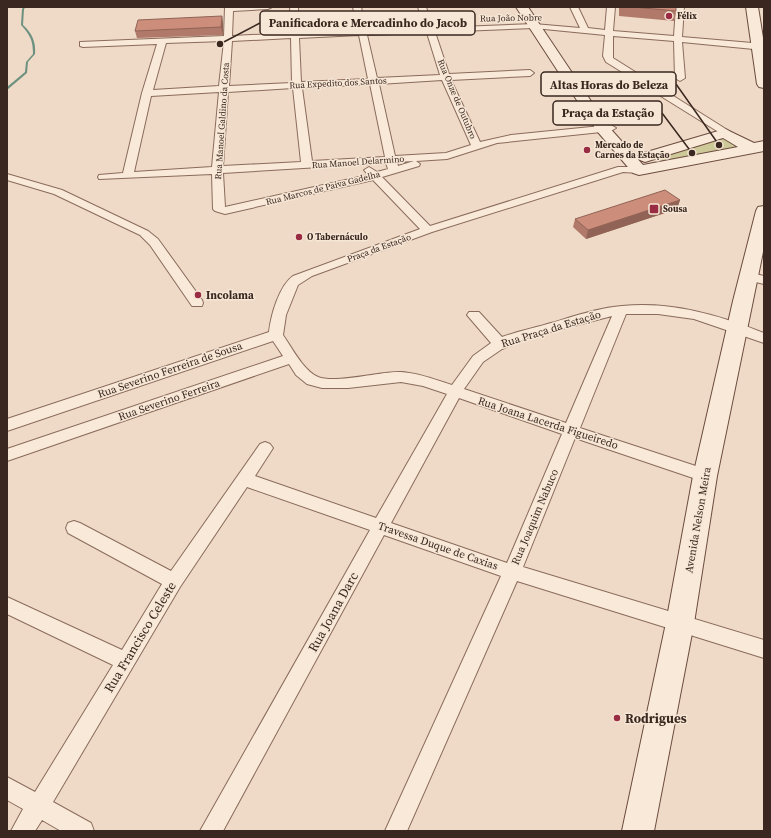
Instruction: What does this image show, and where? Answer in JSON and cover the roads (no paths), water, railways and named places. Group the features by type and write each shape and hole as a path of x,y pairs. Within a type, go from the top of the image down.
{"main road":[{"path":"522,7 539,26"},
{"path":"530,7 539,26 564,65 606,128 635,166"},
{"path":"752,7 761,47 764,84"},
{"path":"635,166 725,133 757,147"},
{"path":"635,166 757,147"},
{"name":"Avenida Nelson Meira","path":"638,831 680,623 705,476 737,328 756,278 764,211"}],"street":[{"path":"229,8 268,7"},
{"path":"294,7 297,86 307,165"},
{"path":"358,7 362,33 375,81 392,165"},
{"name":"Rua Onze de Outubro","path":"422,7 446,78 477,146"},
{"path":"574,7 585,30"},
{"path":"611,7 607,56 613,63 725,133"},
{"path":"680,7 678,39 680,78"},
{"name":"Rua Manoel Galdino da Costa","path":"221,210 218,205 217,170 228,39 229,8"},
{"name":"Rua João Nobre","path":"83,44 539,26 761,47"},
{"path":"128,175 147,93 162,41"},
{"name":"Rua Expedito dos Santos","path":"147,93 530,73"},
{"path":"477,146 511,138 606,128"},
{"name":"Rua Marcos de Paiva Gadelha","path":"221,210 233,210 376,176 392,165 447,156 477,146"},
{"path":"360,161 428,230"},
{"name":"Rua Manoel Delarmino","path":"103,177 360,161 392,165"},
{"name":"Praça da Estação","path":"276,335 280,316 292,284 297,279 428,230 635,166"},
{"path":"7,177 58,192 86,204 144,233 154,242 197,303"},
{"path":"621,310 651,309 671,311 737,328 764,338"},
{"name":"Rua Praça da Estação","path":"455,392 474,363 489,350 500,344 542,330 621,310"},
{"name":"Rua Joaquim Nabuco","path":"396,831 512,572 621,310"},
{"path":"474,316 500,344"},
{"path":"276,335 291,358"},
{"name":"Rua Severino Ferreira de Sousa","path":"7,425 276,335"},
{"name":"Rua Joana Lacerda Figueiredo","path":"291,358 306,376 322,383 348,383 390,378 424,381 705,476"},
{"name":"Rua Severino Ferreira","path":"7,455 291,358"},
{"name":"Rua Joana Darc","path":"211,831 455,392"},
{"name":"Rua Francisco Celeste","path":"22,831 174,581 265,448"},
{"name":"Travessa Duque de Caxias","path":"244,479 512,572 764,649"},
{"path":"74,528 174,581"},
{"path":"7,605 125,661"},
{"path":"7,788 83,831"}],"waterway":[{"path":"7,89 26,72 27,62 34,54 32,38 22,25 23,9 25,7"}],"place":[{"name":"Félix","path":"669,16"},
{"name":"Panificadora e Mercadinho do Jacob","path":"220,44"},
{"name":"Altas Horas do Beleza","path":"719,145"},
{"name":"Mercado de Carnes da Estação","path":"587,150"},
{"name":"Praça da Estação","path":"692,153"},
{"name":"Sousa","path":"654,209"},
{"name":"O Tabernáculo","path":"299,237"},
{"name":"Incolama","path":"198,295"},
{"name":"Rodrigues","path":"617,718"}]}
